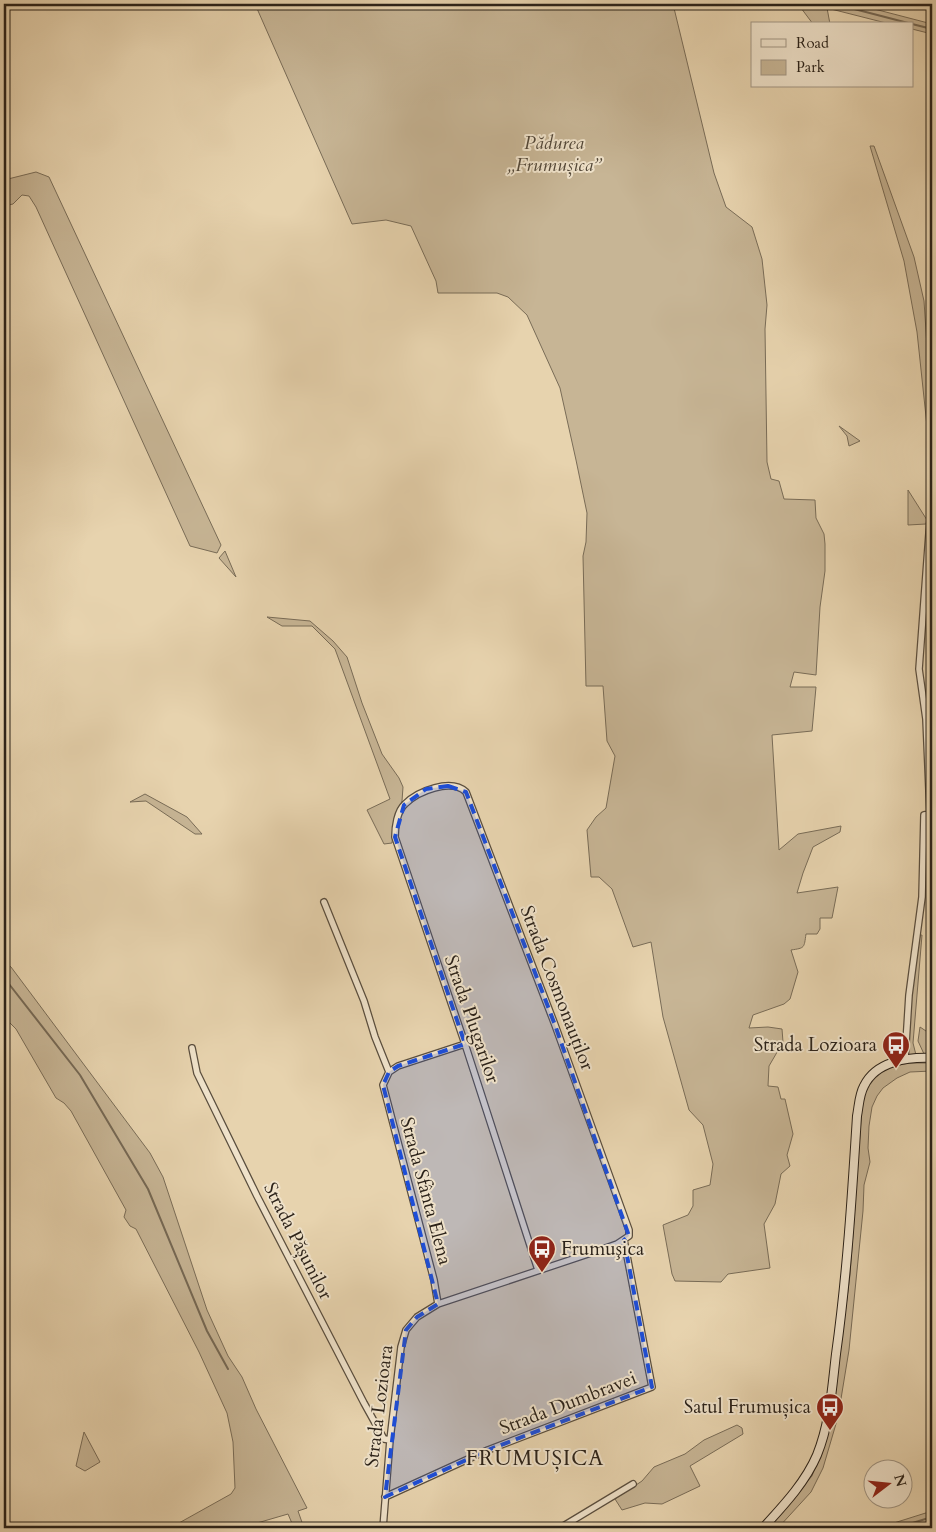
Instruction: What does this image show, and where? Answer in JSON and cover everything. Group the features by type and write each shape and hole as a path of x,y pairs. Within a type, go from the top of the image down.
{"street":[{"path":"905,1059 908,995 922,897 924,814 930,814 926,719 919,669 930,520"},
{"name":"Strada Cosmonauților","path":"426,789 448,786 461,788 466,792 555,1025 629,1230 626,1238"},
{"name":"Strada Plugarilor","path":"426,789 404,805 395,827 395,837 466,1044 538,1270"},
{"path":"324,902 364,1001 389,1072 398,1066 466,1044"},
{"name":"Strada Pășunilor","path":"192,1048 197,1073 257,1196 364,1403 384,1438 390,1440"},
{"path":"763,1528 808,1473 817,1455 824,1432 829,1409 846,1277 860,1098 864,1086 871,1075 882,1067 905,1059 932,1058"},
{"name":"Strada Sfânta Elena","path":"389,1072 383,1085 434,1280 438,1304"},
{"name":"Strada Lozioara","path":"383,1528 398,1364 406,1330 416,1318 438,1304 597,1251 626,1238"},
{"name":"Strada Dumbravei","path":"385,1497 474,1456 652,1387 626,1238"},
{"path":"560,1528 633,1484"}],"highlighted area":[{"path":"448,786 466,792 555,1025 629,1236 624,1240 652,1387 488,1450 385,1497 406,1330 417,1317 438,1304 383,1085 389,1072 398,1066 465,1044 395,837 404,805 426,789"}],"green space":[{"name":"Pădurea „Frumușica”","path":"255,4 673,4 714,173 726,207 752,227 762,259 767,305 765,329 767,462 771,479 779,481 784,499 815,500 816,518 824,534 825,544 825,571 820,607 816,675 794,672 790,687 816,687 812,731 772,735 779,850 798,834 841,826 840,832 813,847 797,893 838,887 832,918 820,918 820,929 817,934 806,934 803,946 799,949 791,950 798,972 790,999 784,1004 753,1015 749,1028 768,1027 782,1029 783,1042 769,1066 768,1086 778,1087 781,1099 785,1099 793,1134 787,1155 790,1166 781,1174 775,1204 764,1224 770,1268 728,1274 721,1282 675,1281 672,1274 663,1225 688,1215 693,1206 693,1190 710,1185 713,1164 703,1125 689,1110 663,1017 651,942 633,947 612,889 599,877 591,877 587,830 596,817 606,808 615,756 607,741 603,686 586,686 583,556 586,542 587,513 560,388 527,315 508,297 497,293 438,293 436,281 411,226 386,220 352,224"},
{"path":"798,4 855,4 932,24 932,34 914,30 914,22 882,22 827,8 830,22 812,22"},
{"path":"870,146 874,146 914,257 924,301 932,421 932,473 917,332 904,261"},
{"path":"36,172 49,177 221,545 217,553 190,546 36,207 29,196 22,195 13,204 4,206 4,180"},
{"path":"839,426 860,441 849,446 847,436"},
{"path":"908,490 927,520 926,524 908,525"},
{"path":"225,551 236,577 219,558"},
{"path":"267,617 310,621 333,641 347,657 362,703 382,754 403,787 402,801 394,821 392,843 384,844 367,810 390,799 335,649 312,626 282,626"},
{"path":"145,794 187,817 202,834 195,834 146,801 130,802"},
{"path":"920,935 922,935 913,1043 916,1055 908,1055 911,996"},
{"path":"4,961 11,967 150,1153 163,1177 207,1310 228,1356 242,1377 256,1409 307,1508 298,1511 304,1528 294,1528 288,1514 240,1528 170,1528 231,1494 235,1488 233,1442 227,1413 199,1352 136,1229 130,1226 124,1217 126,1210 71,1111 56,1098 16,1029 4,1017"},
{"path":"920,1027 932,1035 932,1054 924,1054 918,1041"},
{"path":"909,1063 932,1063 932,1071 910,1072 897,1078 883,1088 872,1107 868,1148 870,1162 864,1185 849,1350 838,1417 823,1468 811,1492 778,1528 767,1528 812,1476 821,1452 834,1397 850,1275 862,1105 865,1095 868,1086 877,1075 890,1067"},
{"path":"737,1425 742,1428 743,1434 690,1466 700,1486 662,1504 645,1503 622,1510 615,1499 642,1481 654,1467 685,1454 704,1440"},
{"path":"84,1432 100,1462 85,1471 76,1466"},
{"path":"932,1511 932,1524 915,1528 878,1528"}],"waterway":[{"path":"835,4 904,22"},
{"path":"914,24 932,29"},
{"path":"4,981 9,984 80,1075 148,1189 207,1331 228,1369"},
{"path":"896,1528 932,1517"}],"place":[{"name":"Strada Lozioara","path":"896,1069"},
{"name":"Frumuşica","path":"542,1273"},
{"name":"Satul Frumușica","path":"830,1431"}],"district":[{"name":"FRUMUȘICA","path":"535,1458"}]}
